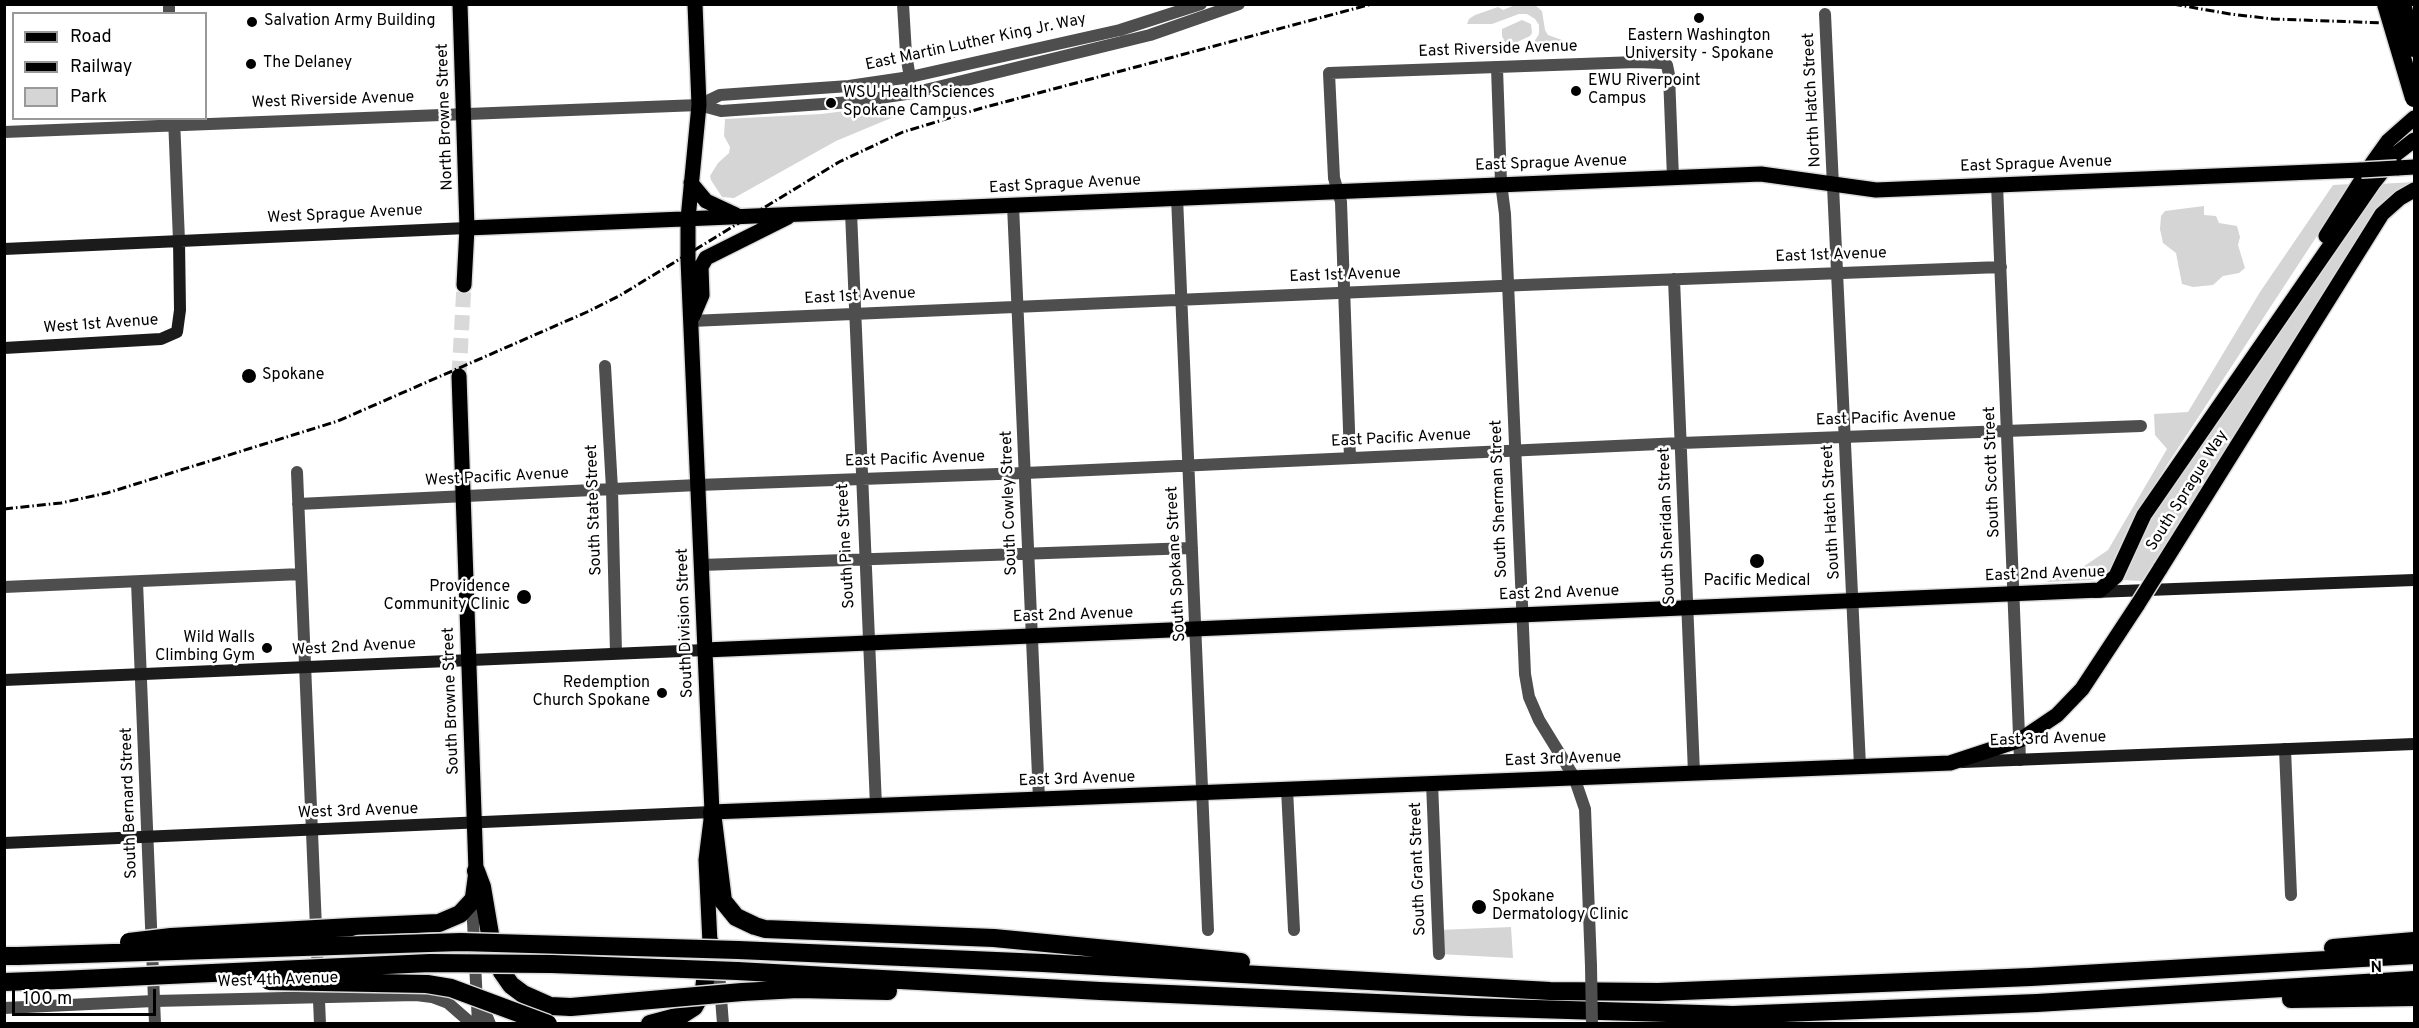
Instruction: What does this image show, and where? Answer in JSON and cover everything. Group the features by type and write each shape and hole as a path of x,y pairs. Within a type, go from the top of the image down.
{"highway":[{"path":"2386,4 2415,98"},
{"path":"2402,4 2415,48"},
{"path":"712,812 723,901 736,917 765,929 994,938 1470,986"},
{"path":"476,871 482,887 492,946 502,972 511,985 523,994 550,1006 571,1007 798,989 918,992 1100,992"},
{"path":"11,956 171,937 439,923 460,914 472,901"},
{"path":"2031,977 2415,941"},
{"path":"11,956 461,942 738,950 1550,991 1658,992 2031,977 2415,956"},
{"path":"650,1023 680,1016 694,1007 704,988 710,943"},
{"path":"4,982 430,963 575,965 737,971 1100,992 1503,1009 1733,1015 2037,1003 2415,980"},
{"path":"60,980 405,982 451,988 548,1023"},
{"path":"2037,1003 2415,997"}],"main road":[{"name":"North Browne Street","path":"460,4 467,228"},
{"name":"South Division Street","path":"694,4 699,105 688,219 712,812 706,860 710,943"},
{"path":"2309,278 2322,242 2373,162 2388,141 2415,118"},
{"name":"South Sprague Way","path":"2095,592 2106,587 2116,576 2144,516 2387,165 2404,146 2415,140"},
{"name":"East Sprague Avenue","path":"688,219 1501,183 1761,174 1876,190 2415,167"},
{"path":"692,183 701,197 741,217"},
{"name":"South Sprague Way","path":"1950,763 2020,740 2057,715 2082,689 2138,604 2382,214 2400,198 2415,190"},
{"path":"691,321 702,295 701,267 706,258 794,214"},
{"name":"West Sprague Avenue","path":"4,249 688,219"},
{"path":"464,285 467,228"},
{"name":"West 1st Avenue","path":"4,348 161,339 177,332 180,310 179,241"},
{"name":"South Browne Street","path":"459,376 476,871 472,901"},
{"name":"East 2nd Avenue","path":"705,650 1852,600 2415,580"},
{"name":"West 2nd Avenue","path":"4,680 705,650"},
{"name":"East 3rd Avenue","path":"712,812 2415,744"},
{"name":"West 3rd Avenue","path":"4,843 712,812"}],"street":[{"path":"903,4 906,54 914,93"},
{"name":"East Martin Luther King Jr. Way","path":"699,105 720,95 849,86 910,77 1108,32 1201,4"},
{"name":"East Martin Luther King Jr. Way","path":"699,105 721,111 852,102 914,93 1150,35 1239,4"},
{"name":"North Hatch Street","path":"1825,14 1834,185"},
{"name":"East Riverside Avenue","path":"1337,190 1334,178 1329,73 1654,61 1667,65 1672,178"},
{"name":"South Sherman Street","path":"1497,68 1525,674 1529,697 1539,720 1574,777 1585,808 1592,1023"},
{"name":"West Riverside Avenue","path":"207,120 699,105"},
{"name":"West Riverside Avenue","path":"4,132 206,120"},
{"path":"174,121 179,241"},
{"name":"South Scott Street","path":"1997,184 2009,430 2020,759"},
{"name":"South Hatch Street","path":"1834,185 1860,766"},
{"path":"1337,190 1341,202 1350,458"},
{"name":"South Spokane Street","path":"1177,197 1208,930"},
{"name":"South Cowley Street","path":"1013,205 1039,799"},
{"name":"South Pine Street","path":"851,212 876,806"},
{"name":"East 1st Avenue","path":"691,321 2001,267"},
{"name":"South Sheridan Street","path":"1674,279 1695,773"},
{"name":"South State Street","path":"605,366 612,489 616,653"},
{"name":"East Pacific Avenue","path":"698,485 1681,443 2141,426"},
{"path":"297,472 320,1023"},
{"name":"West Pacific Avenue","path":"298,504 698,485"},
{"path":"701,565 1192,548"},
{"path":"4,587 301,574"},
{"name":"South Bernard Street","path":"137,582 155,1023"},
{"path":"2285,749 2291,895"},
{"name":"South Grant Street","path":"1432,783 1439,954"},
{"path":"1287,789 1294,930"},
{"name":"South Browne Street","path":"472,901 478,1023"},
{"name":"South Division Street","path":"710,943 718,959 723,1023"},
{"path":"474,978 485,1016 490,1023"},
{"name":"West 4th Avenue","path":"4,1008 397,995 432,997 448,1003 472,1023"}],"green space":[{"path":"1515,5 1536,6 1542,11 1548,35 1562,40 1555,45 1545,47 1544,44 1534,42 1539,34 1539,25 1527,14 1519,14 1492,24 1467,24 1469,19 1475,15 1498,7 1503,10"},
{"path":"1522,20 1531,24 1530,36 1515,43 1505,42 1502,29"},
{"path":"894,105 896,116 836,141 734,198 722,197 711,180 710,176 718,163 729,153 730,147 724,136 725,119 821,114"},
{"path":"2414,182 2414,185 2407,188 2231,442 2142,581 2122,580 2142,527 2379,184"},
{"path":"2351,184 2167,465 2129,526 2108,573 2092,580 2046,582 2080,569 2108,550 2167,449 2155,435 2154,414 2188,412 2260,292 2333,185"},
{"path":"2204,206 2204,215 2216,216 2219,223 2237,226 2240,237 2238,245 2245,268 2239,273 2223,276 2213,285 2193,287 2182,284 2176,253 2163,243 2160,229 2161,216 2165,211"},
{"path":"1511,927 1513,958 1439,954 1438,930"}],"tunnel":[{"path":"459,376 464,285"}],"railway":[{"path":"4,509 61,503 107,493 338,421 619,296 839,162 903,132 982,108 1372,4"},
{"path":"2173,4 2273,19 2414,24"}],"place":[{"name":"Eastern Washington University - Spokane","path":"1699,18"},
{"name":"Salvation Army Building","path":"252,22"},
{"name":"The Delaney","path":"251,64"},
{"name":"EWU Riverpoint Campus","path":"1576,91"},
{"name":"WSU Health Sciences Spokane Campus","path":"831,103"},
{"name":"Spokane","path":"249,376"},
{"name":"Pacific Medical","path":"1757,561"},
{"name":"Providence Community Clinic","path":"524,597"},
{"name":"Wild Walls Climbing Gym","path":"267,648"},
{"name":"Redemption Church Spokane","path":"662,693"},
{"name":"Spokane Dermatology Clinic","path":"1479,907"}]}
